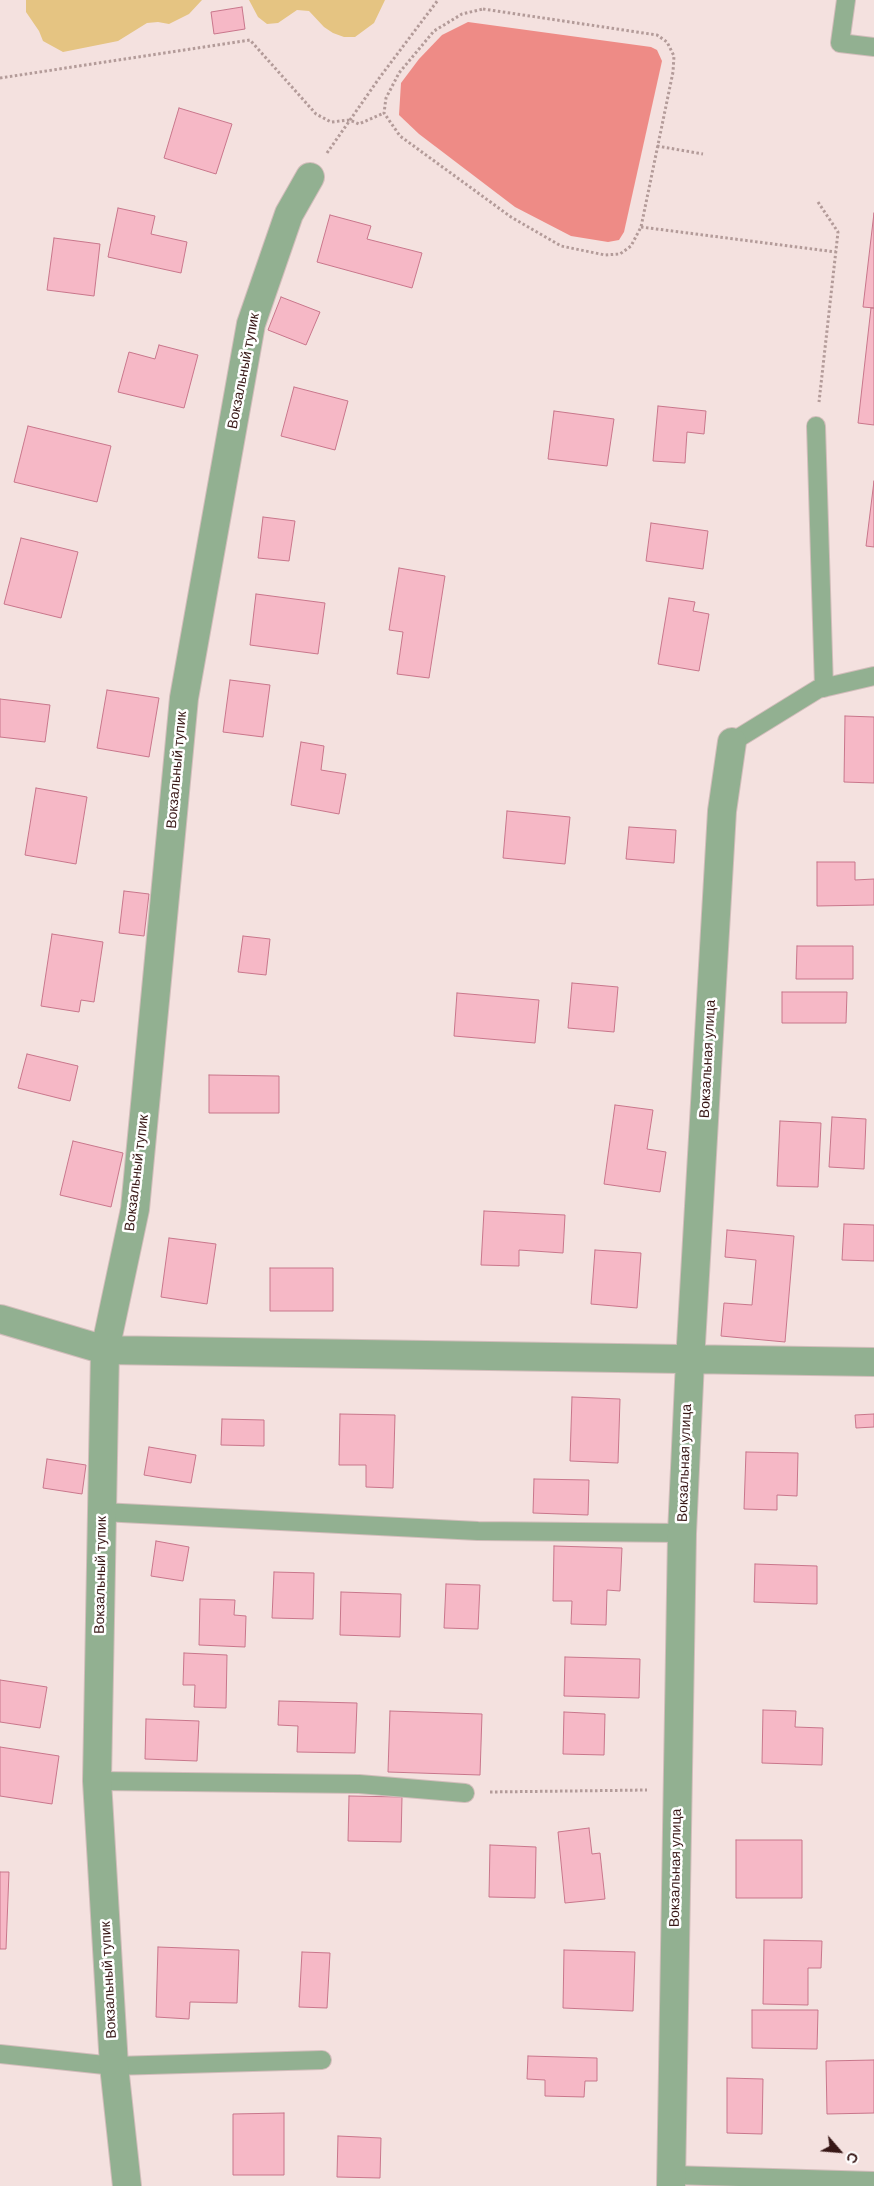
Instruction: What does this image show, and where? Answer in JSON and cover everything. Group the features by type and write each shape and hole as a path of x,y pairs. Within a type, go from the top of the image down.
{"street":[{"name":"Вокзальный тупик","path":"127,2186 114,2066 97,1781 105,1350 135,1209 184,698 250,324 289,214 310,177"},
{"name":"Вокзальная улица","path":"672,2180 682,1533 690,1361 722,811 732,742"},
{"path":"0,1319 105,1350 690,1361 874,1362"}],"lane":[{"path":"846,0 840,43 874,47"},
{"path":"816,426 824,688"},
{"path":"732,742 818,689 874,676"},
{"path":"102,1512 478,1531 682,1533"},
{"path":"97,1781 359,1784 465,1793"},
{"path":"0,2054 114,2066 322,2060"},
{"path":"672,2180 874,2181"}],"path":[{"path":"310,177 438,0"},
{"path":"483,9 657,35 666,42 674,56 673,72 641,227 632,246 620,254 605,255 561,246 511,217 400,136 384,113 386,98 399,73 434,31 462,14 483,9"},
{"path":"0,78 250,40 316,114 331,122 350,120 359,124 384,113"},
{"path":"657,146 703,154"},
{"path":"816,426 838,232 818,202"},
{"path":"641,227 836,252"},
{"path":"465,1793 678,1790"}],"shaded area":[{"path":"26,0 202,0 189,14 169,24 147,23 118,41 63,52 43,41 39,31 26,12"},
{"path":"249,0 385,0 374,23 355,37 344,37 324,27 309,11 297,10 278,23 267,24 258,17"},
{"path":"468,22 651,47 657,50 662,61 624,232 619,240 608,242 571,236 515,207 419,134 399,115 401,83 419,59 442,35"}],"building":[{"path":"242,7 245,29 214,34 211,12"},
{"path":"179,108 232,124 216,174 164,158"},
{"path":"118,208 155,216 151,234 187,242 181,273 108,257"},
{"path":"874,213 874,308 863,307"},
{"path":"330,215 371,226 367,239 422,253 412,288 317,262"},
{"path":"54,238 100,244 94,296 47,290"},
{"path":"281,297 320,312 306,345 268,330"},
{"path":"871,308 874,308 874,425 858,423"},
{"path":"159,345 198,355 184,408 118,392 129,352 155,359"},
{"path":"294,387 348,401 335,450 281,436"},
{"path":"658,406 706,411 704,434 687,432 685,463 653,461"},
{"path":"554,411 614,419 607,466 548,459"},
{"path":"28,426 111,446 97,502 14,482"},
{"path":"874,481 874,547 866,546"},
{"path":"263,517 295,521 289,561 258,558"},
{"path":"651,523 708,531 703,569 646,561"},
{"path":"21,538 78,552 61,618 4,604"},
{"path":"399,568 445,576 429,678 397,674 403,632 389,630"},
{"path":"256,594 325,603 318,654 250,645"},
{"path":"669,598 695,602 693,611 709,614 699,671 658,664"},
{"path":"230,680 270,685 263,737 223,732"},
{"path":"107,690 159,698 149,757 97,748"},
{"path":"0,699 50,705 45,742 0,737"},
{"path":"845,716 874,717 874,783 844,782"},
{"path":"301,742 324,746 321,770 346,774 339,814 291,805"},
{"path":"36,788 87,797 76,864 25,855"},
{"path":"507,811 570,817 565,864 503,858"},
{"path":"629,827 676,830 674,863 626,859"},
{"path":"817,862 855,862 855,880 874,879 874,905 817,906"},
{"path":"124,891 149,894 144,936 119,933"},
{"path":"52,934 103,942 94,1002 81,1000 79,1012 41,1006"},
{"path":"243,936 270,939 266,975 238,972"},
{"path":"797,946 853,946 853,979 796,979"},
{"path":"572,983 618,987 614,1032 568,1028"},
{"path":"782,992 847,992 846,1023 782,1023"},
{"path":"457,993 539,1000 535,1043 454,1036"},
{"path":"27,1054 78,1066 70,1101 18,1088"},
{"path":"209,1075 279,1076 279,1113 209,1113"},
{"path":"615,1105 653,1110 647,1149 666,1152 660,1192 604,1184"},
{"path":"832,1117 866,1119 864,1169 829,1167"},
{"path":"780,1121 821,1123 818,1187 777,1186"},
{"path":"73,1141 123,1153 111,1207 60,1195"},
{"path":"484,1211 565,1215 563,1253 519,1250 519,1266 481,1265"},
{"path":"844,1224 874,1225 874,1261 842,1260"},
{"path":"727,1230 794,1236 785,1342 721,1336 724,1303 752,1305 756,1260 725,1257"},
{"path":"169,1238 216,1244 207,1304 161,1297"},
{"path":"595,1250 641,1253 637,1308 591,1304"},
{"path":"270,1268 333,1268 333,1311 270,1311"},
{"path":"572,1397 620,1399 618,1463 570,1461"},
{"path":"340,1414 395,1415 393,1488 366,1487 366,1465 339,1465"},
{"path":"874,1414 874,1427 856,1428 855,1415"},
{"path":"222,1419 264,1420 264,1446 221,1445"},
{"path":"149,1447 196,1455 191,1483 144,1475"},
{"path":"746,1452 798,1453 797,1496 777,1495 777,1510 744,1509"},
{"path":"47,1459 86,1465 82,1494 43,1488"},
{"path":"534,1479 589,1480 588,1515 533,1513"},
{"path":"156,1541 189,1547 183,1581 151,1576"},
{"path":"554,1546 622,1548 620,1591 607,1590 606,1625 571,1624 572,1601 553,1601"},
{"path":"755,1564 817,1566 817,1604 754,1602"},
{"path":"274,1572 314,1573 313,1619 272,1618"},
{"path":"446,1584 480,1585 478,1629 444,1628"},
{"path":"341,1592 401,1594 400,1637 340,1635"},
{"path":"200,1599 235,1600 234,1615 246,1616 245,1647 199,1645"},
{"path":"184,1653 227,1655 226,1708 194,1707 195,1685 183,1685"},
{"path":"565,1657 640,1659 639,1698 564,1696"},
{"path":"0,1680 47,1687 40,1728 0,1722"},
{"path":"279,1701 357,1703 355,1753 297,1752 298,1726 278,1725"},
{"path":"763,1710 796,1711 795,1727 823,1728 822,1765 762,1763"},
{"path":"390,1711 482,1714 480,1775 388,1772"},
{"path":"564,1712 605,1714 604,1755 563,1754"},
{"path":"146,1719 199,1721 197,1761 145,1759"},
{"path":"0,1747 59,1756 52,1804 0,1796"},
{"path":"349,1796 402,1797 401,1842 348,1841"},
{"path":"589,1828 592,1854 600,1853 605,1899 565,1903 558,1832"},
{"path":"736,1840 802,1840 802,1898 736,1898"},
{"path":"490,1845 536,1847 535,1898 489,1897"},
{"path":"0,1872 9,1872 6,1949 0,1949"},
{"path":"764,1940 822,1941 821,1968 808,1968 808,2005 763,2004"},
{"path":"158,1947 239,1950 237,2003 190,2002 189,2019 156,2017"},
{"path":"564,1950 635,1952 633,2011 563,2008"},
{"path":"302,1952 330,1953 327,2008 299,2007"},
{"path":"752,2010 818,2010 817,2049 752,2048"},
{"path":"528,2056 597,2058 597,2081 585,2081 584,2097 545,2096 545,2080 527,2079"},
{"path":"874,2060 874,2113 827,2114 826,2061"},
{"path":"727,2078 763,2079 762,2134 727,2133"},
{"path":"284,2113 284,2175 233,2175 233,2114"},
{"path":"338,2136 381,2138 380,2178 337,2177"}]}
